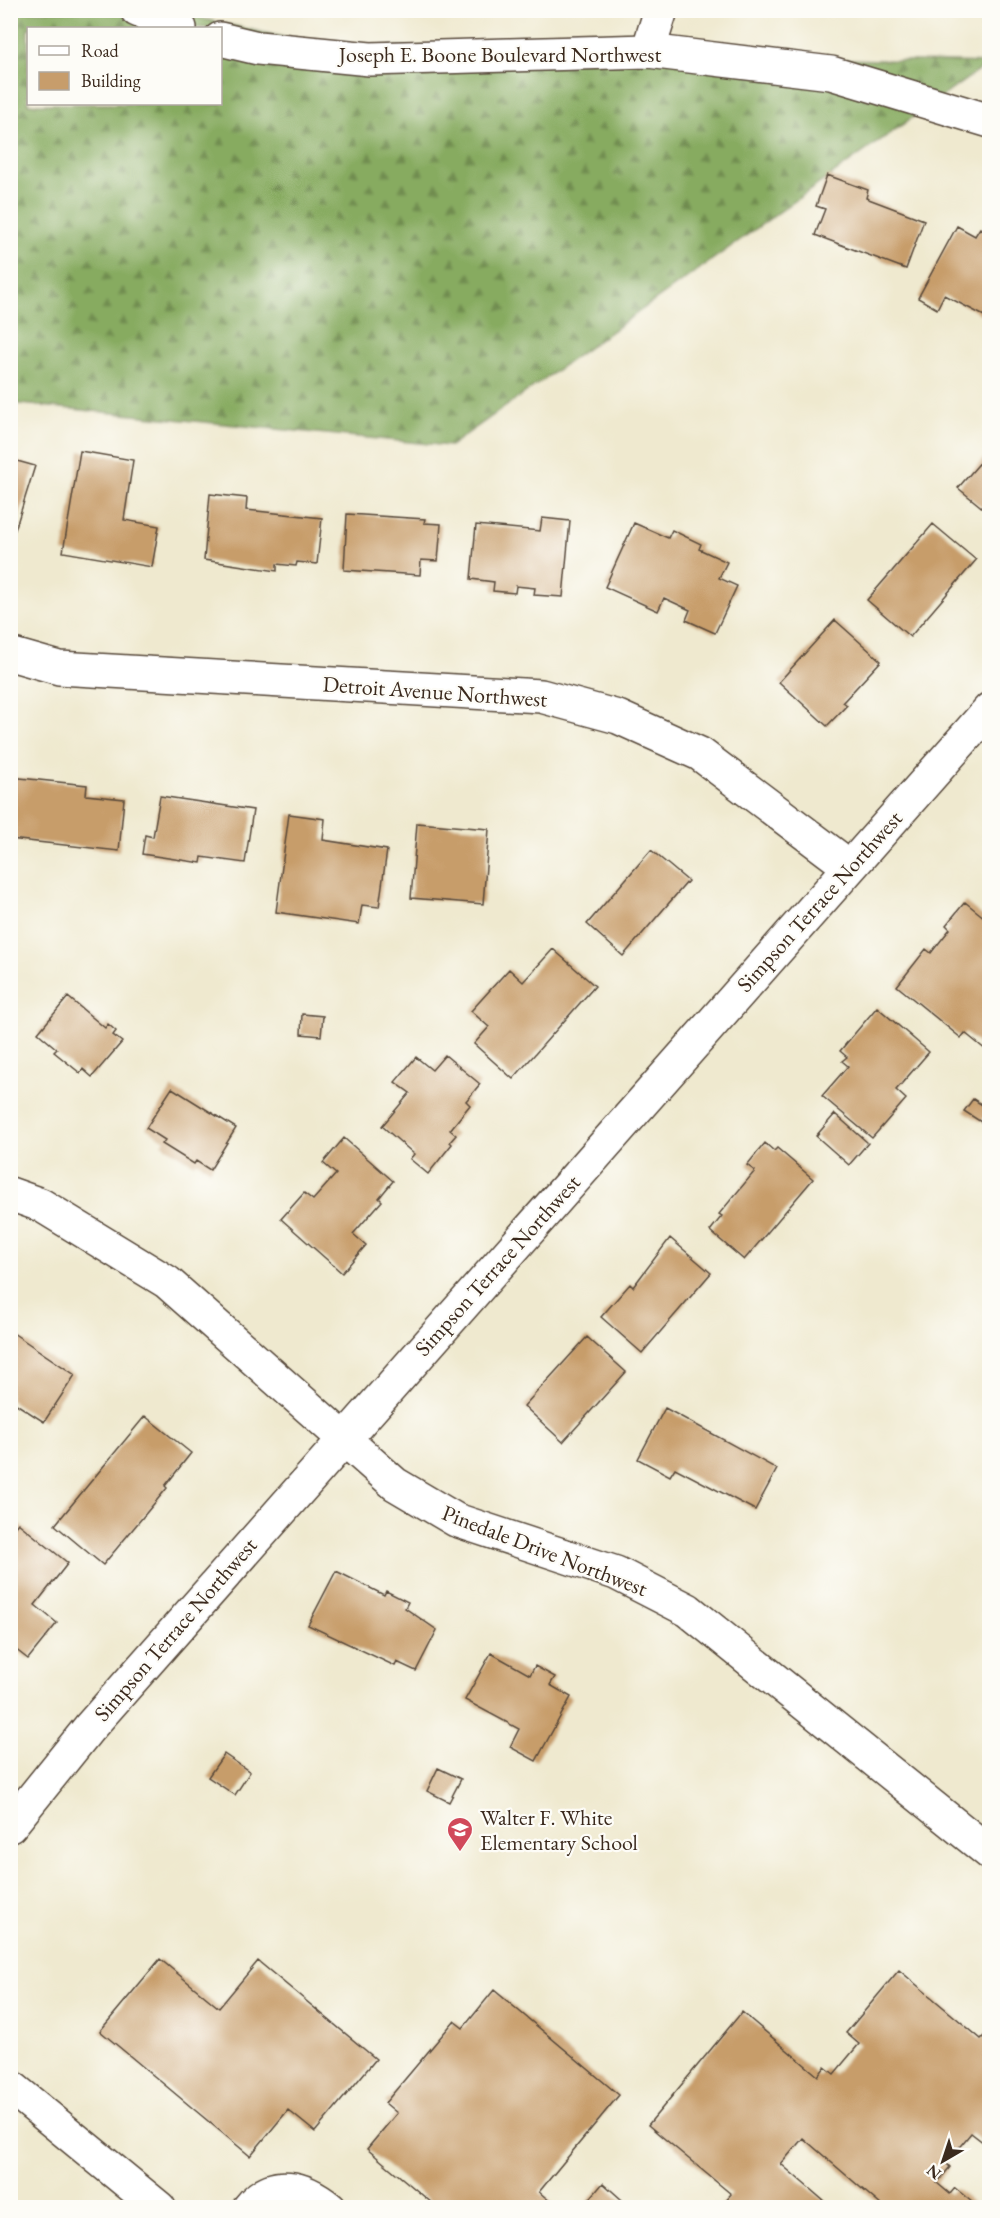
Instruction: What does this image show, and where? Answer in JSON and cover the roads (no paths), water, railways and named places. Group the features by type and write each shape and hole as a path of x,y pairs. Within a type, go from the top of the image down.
{"street":[{"path":"137,10 178,27"},
{"path":"648,51 661,10"},
{"name":"Joseph E. Boone Boulevard Northwest","path":"222,39 258,48 370,59 648,51 831,73 990,121"},
{"name":"Detroit Avenue Northwest","path":"10,654 59,668 541,696 618,717 700,754 850,867"},
{"name":"Simpson Terrace Northwest","path":"10,1826 89,1728 342,1439 990,709"},
{"name":"Pinedale Drive Northwest","path":"10,1194 41,1205 168,1282 395,1484 456,1520 616,1573 688,1610 990,1853"},
{"path":"10,2086 159,2208"},
{"path":"249,2208 255,2200 282,2187 312,2193 330,2208"}],"place":[{"name":"Walter F. White Elementary School","path":"460,1853"}]}
